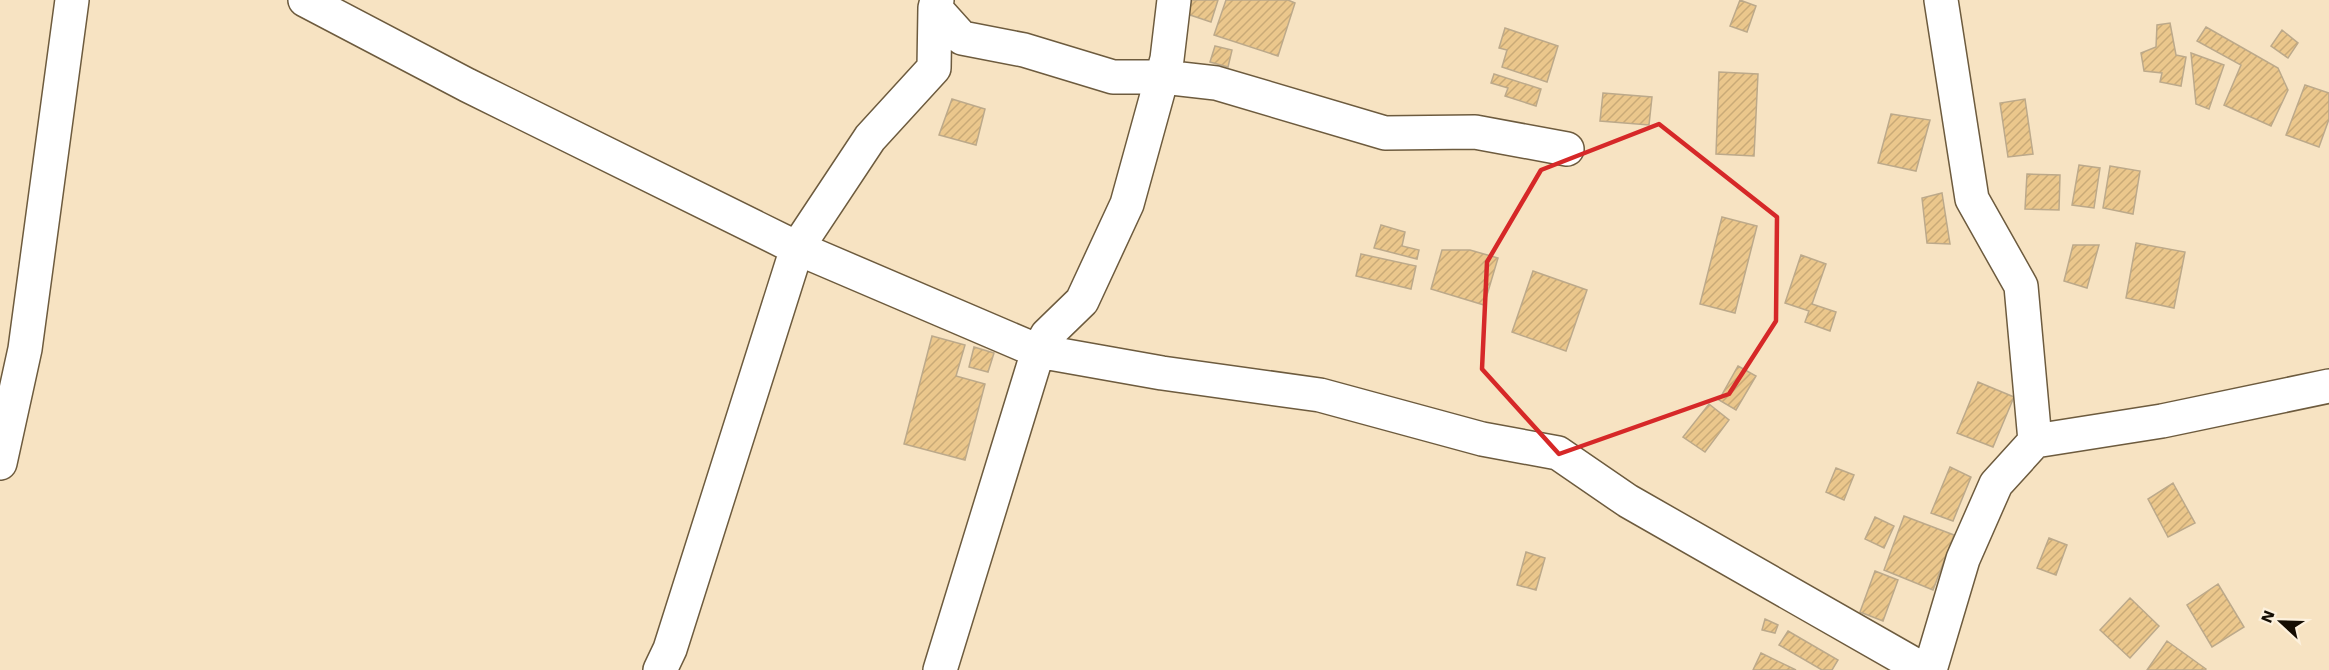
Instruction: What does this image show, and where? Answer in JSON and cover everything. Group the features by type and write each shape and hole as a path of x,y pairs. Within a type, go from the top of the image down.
{"street":[{"path":"0,463 25,349 72,0"},
{"path":"305,0 467,85 797,248 1038,351 1162,374 1320,395 1482,439 1558,453 1628,501 1924,670"},
{"path":"940,670 1038,351 1047,334 1082,301 1127,204 1163,77 1174,0"},
{"path":"1941,0 1972,199 2021,286 2035,441"},
{"path":"660,670 673,638 797,248 870,138 934,68 936,4"},
{"path":"936,4 962,38 1024,50 1113,78 1163,77 1216,83 1385,133 1475,132 1567,149"},
{"path":"1930,670 1964,559 1996,484 2035,441 2162,421 2329,386"}],"highlighted area":[{"path":"1659,124 1777,217 1776,321 1729,394 1559,454 1482,369 1487,262 1541,170"}],"building":[{"path":"1192,0 1218,0 1211,22 1187,14"},
{"path":"1226,0 1288,0 1295,3 1278,56 1214,35"},
{"path":"1740,0 1756,6 1747,32 1730,26"},
{"path":"2170,23 2176,55 2186,57 2181,86 2160,82 2162,73 2144,71 2141,53 2156,47 2157,25"},
{"path":"2206,27 2278,68 2288,90 2271,126 2224,105 2241,65 2197,41"},
{"path":"1505,28 1558,46 1547,82 1502,67 1507,50 1499,48"},
{"path":"2282,30 2298,43 2288,58 2271,46"},
{"path":"1215,46 1232,50 1228,67 1210,62"},
{"path":"2191,53 2224,65 2209,109 2196,104"},
{"path":"1719,72 1758,74 1754,156 1716,154"},
{"path":"1494,74 1541,89 1536,106 1505,96 1508,88 1491,83"},
{"path":"2305,85 2329,93 2329,119 2319,147 2286,135"},
{"path":"1603,93 1652,97 1649,125 1600,121"},
{"path":"952,99 985,109 976,145 939,135"},
{"path":"2025,99 2033,154 2008,157 2000,103"},
{"path":"1891,114 1930,120 1916,171 1878,163"},
{"path":"2079,165 2100,168 2094,208 2072,205"},
{"path":"2110,166 2140,171 2133,214 2103,208"},
{"path":"2027,174 2060,175 2059,210 2025,209"},
{"path":"1942,193 1950,244 1927,243 1922,198"},
{"path":"1722,217 1757,226 1735,313 1700,304"},
{"path":"1381,225 1405,232 1402,246 1419,250 1417,259 1374,248"},
{"path":"2136,243 2185,252 2174,308 2126,298"},
{"path":"2073,245 2099,245 2087,288 2064,281"},
{"path":"1442,250 1470,250 1498,258 1484,305 1431,289"},
{"path":"1361,254 1416,266 1411,289 1356,276"},
{"path":"1801,255 1826,264 1812,304 1836,312 1830,331 1805,322 1809,311 1785,303"},
{"path":"1533,271 1587,290 1566,351 1512,332"},
{"path":"932,336 965,345 956,376 985,384 965,460 904,444"},
{"path":"974,347 994,353 988,372 969,367"},
{"path":"1738,366 1756,376 1736,410 1719,400"},
{"path":"1978,382 2014,397 1993,447 1957,433"},
{"path":"1709,404 1729,420 1705,452 1683,437"},
{"path":"1950,467 1971,477 1953,521 1931,513"},
{"path":"1836,468 1854,475 1844,500 1826,492"},
{"path":"2173,483 2195,523 2168,537 2148,499"},
{"path":"1904,516 1954,535 1933,590 1884,570"},
{"path":"1875,517 1894,526 1884,548 1865,539"},
{"path":"2049,538 2067,545 2056,575 2037,568"},
{"path":"1526,552 1545,558 1536,590 1517,585"},
{"path":"1875,571 1898,580 1883,621 1860,612"},
{"path":"2218,584 2244,627 2212,647 2187,605"},
{"path":"2130,598 2159,626 2130,658 2100,630"},
{"path":"1765,619 1778,625 1775,633 1762,630"},
{"path":"1788,631 1838,660 1832,670 1822,670 1779,645"},
{"path":"2167,641 2206,669 2147,670"},
{"path":"1761,653 1796,670 1753,670"}]}
